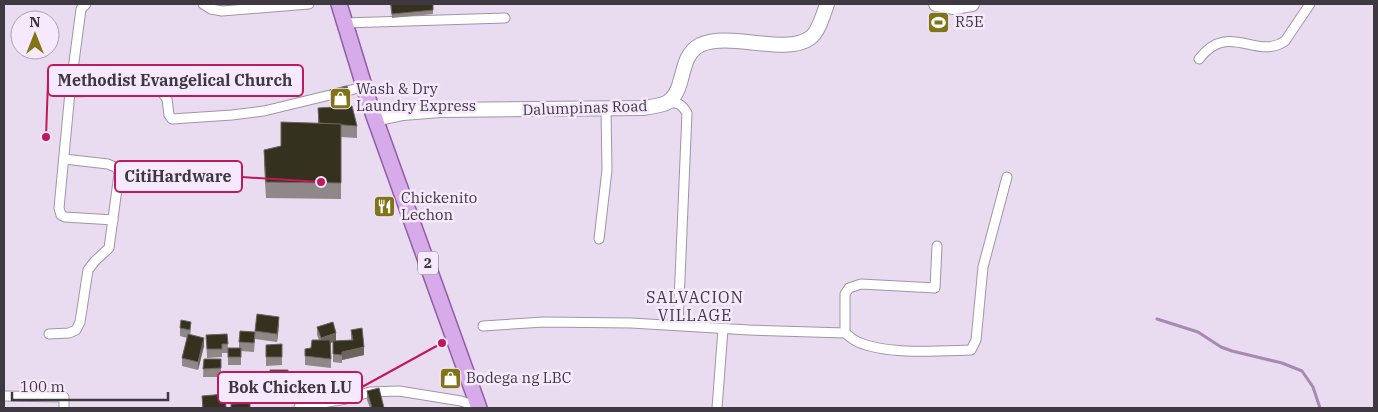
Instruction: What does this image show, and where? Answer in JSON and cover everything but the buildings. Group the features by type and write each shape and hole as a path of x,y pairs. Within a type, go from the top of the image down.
{"main road":[{"name":"2","path":"339,4 375,119 479,407"}],"street":[{"path":"86,4 82,9 70,92 59,208 61,215 65,217 112,220"},
{"path":"203,4 210,9 222,11 309,4"},
{"name":"Dalumpinas Road","path":"375,119 403,113 440,110 643,108 666,103 680,84 686,60 692,51 700,45 717,41 778,45 798,43 811,38 827,4"},
{"path":"936,4 954,7 972,4"},
{"path":"1199,59 1212,46 1222,42 1271,48 1279,45 1285,41 1310,4"},
{"path":"344,23 505,18"},
{"path":"70,92 161,91 167,99 169,116 172,119 264,111 364,87"},
{"path":"666,103 675,102 680,104 687,113 678,326"},
{"path":"599,240 607,170 606,108"},
{"path":"49,334 69,333 76,330 80,322 88,270 109,248 119,174 117,168 108,164 64,158"},
{"path":"483,326 544,322 845,333 857,342 876,347 914,351 970,350 976,340 982,268 1007,177"},
{"path":"845,333 846,294 849,288 861,284 935,288 937,246"},
{"path":"717,408 723,329"},
{"path":"299,407 346,399 370,392 400,391 461,401 479,407"},
{"path":"4,396 64,397 64,408"}],"waterway":[{"path":"1157,319 1198,332 1221,347 1232,351 1282,363 1302,371 1313,387 1320,408"}],"place":[{"name":"R5E","path":"939,22"},
{"name":"Wash & Dry Laundry Express","path":"340,98"},
{"name":"Methodist Evangelical Church","path":"46,137"},
{"name":"CitiHardware","path":"321,182"},
{"name":"Chickenito Lechon","path":"385,207"},
{"name":"Bok Chicken LU","path":"442,343"},
{"name":"Bodega ng LBC","path":"450,378"}],"district":[{"name":"SALVACION VILLAGE","path":"695,306"}]}
